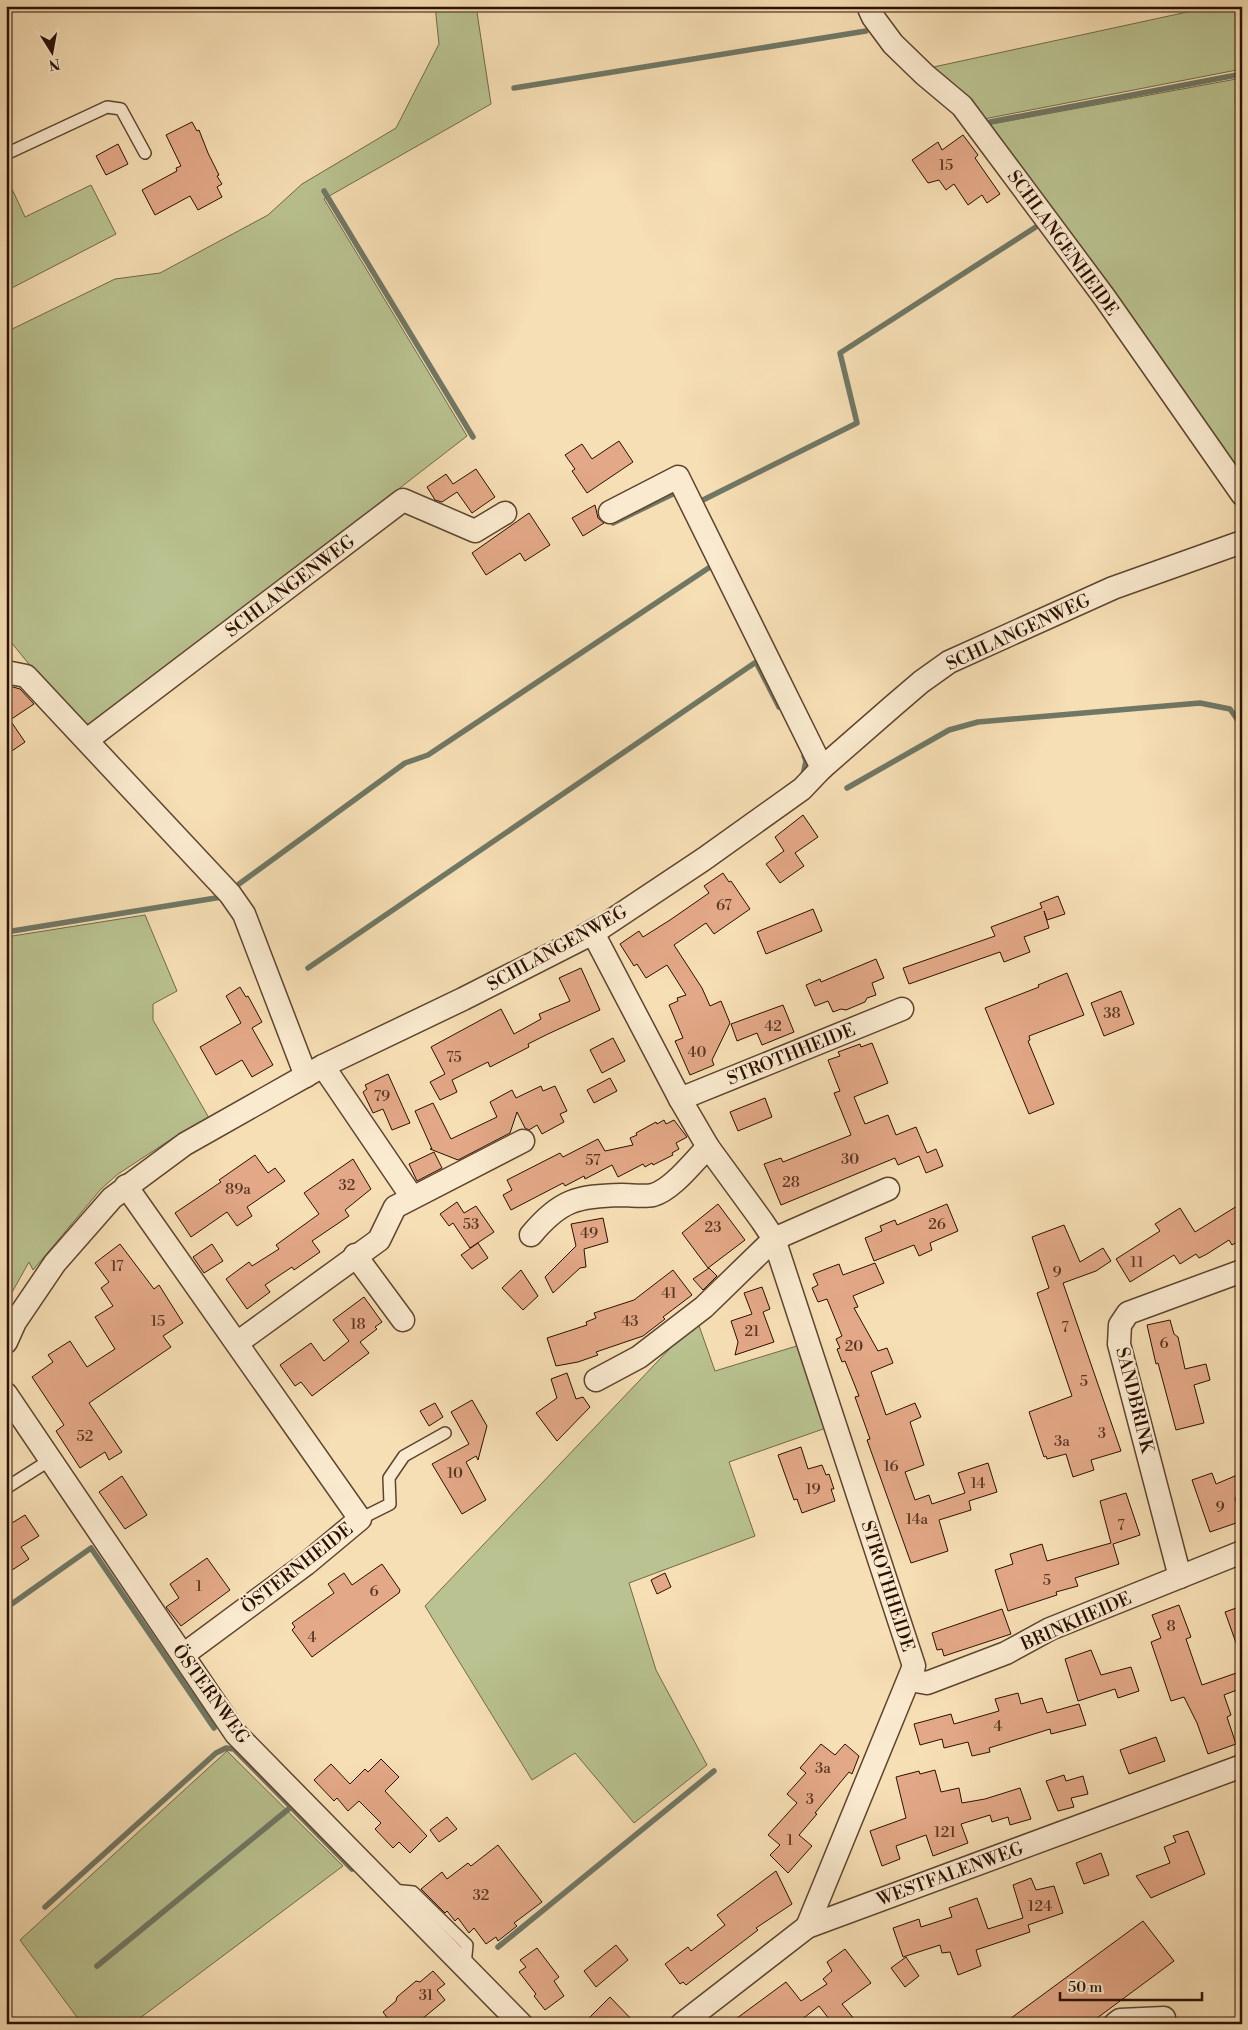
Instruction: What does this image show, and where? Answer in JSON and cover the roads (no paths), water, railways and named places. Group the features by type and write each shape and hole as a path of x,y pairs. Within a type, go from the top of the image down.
{"street":[{"name":"SCHLANGENHEIDE","path":"868,6 873,17 894,44 925,75 962,106 1104,298 1242,494"},
{"path":"610,512 678,477 822,768"},
{"name":"SCHLANGENWEG","path":"87,740 403,500 475,531 505,513"},
{"name":"SCHLANGENWEG","path":"6,1342 14,1322 55,1263 112,1198 185,1144 314,1071 472,995 593,932 704,858 802,789 822,768 921,682 949,662 1113,588 1242,542"},
{"path":"6,672 26,676 230,894 244,914 314,1071 412,1197"},
{"name":"STROTHHEIDE","path":"593,932 680,1099 708,1147 774,1239 914,1666 910,1680 807,1927"},
{"name":"STROTHHEIDE","path":"680,1099 902,1009"},
{"path":"237,1343 355,1255 379,1240 395,1207 523,1140"},
{"path":"530,1235 547,1215 581,1198 589,1196 652,1195 665,1189 708,1147"},
{"name":"ÖSTERNHEIDE","path":"126,1186 353,1506 360,1519 306,1564 183,1655"},
{"path":"596,1380 639,1358 704,1307 774,1239 888,1189"},
{"path":"355,1255 403,1320"},
{"name":"SANDBRINK","path":"1180,1577 1120,1344 1120,1325 1128,1313 1242,1271"},
{"name":"ÖSTERNWEG","path":"6,1394 236,1734 391,1889 464,1967 521,2024"},
{"name":"BRINKHEIDE","path":"910,1680 927,1683 1006,1653 1050,1629 1242,1552"},
{"name":"WESTFALENWEG","path":"682,2024 807,1927 1242,1766"},
{"path":"1115,2024 1120,2020 1164,2018"}],"lane":[{"path":"6,154 107,107 121,109 145,153"},
{"path":"360,1519 390,1504 389,1478 404,1456 445,1433"},
{"path":"6,1488 50,1460"}],"waterway":[{"path":"514,88 866,31"},
{"path":"990,122 1242,74"},
{"path":"324,191 473,437"},
{"path":"701,501 857,423 840,353 1042,223"},
{"path":"613,523 677,492"},
{"path":"239,884 405,763 428,755 713,565 711,561"},
{"path":"308,968 756,662 779,707"},
{"path":"847,788 949,730 978,722 1200,703 1230,709 1242,726"},
{"path":"803,775 806,761 804,756"},
{"path":"6,932 222,897"},
{"path":"578,928 596,918"},
{"path":"6,1608 91,1548 214,1728"},
{"path":"45,1907 216,1753 226,1748 234,1749 352,1869"},
{"path":"498,1947 714,1771"},
{"path":"97,1966 291,1807"}]}
